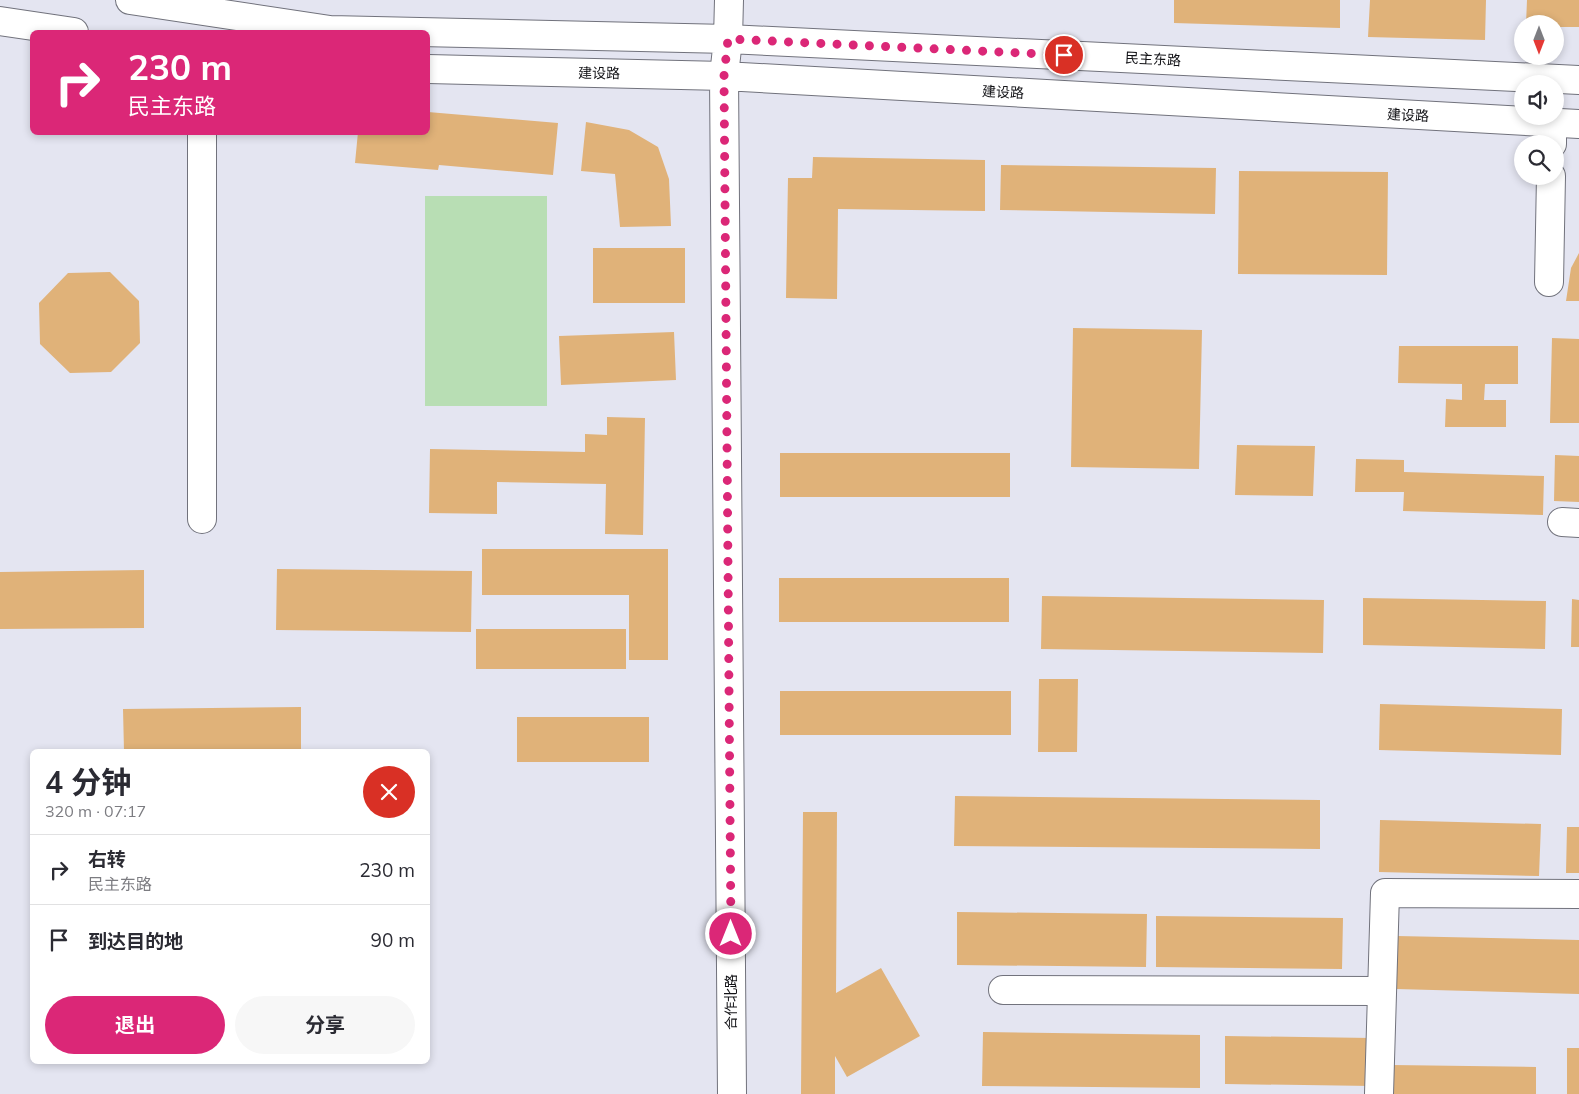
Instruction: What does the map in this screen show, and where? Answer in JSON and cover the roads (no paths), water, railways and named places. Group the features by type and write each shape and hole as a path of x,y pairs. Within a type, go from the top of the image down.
{"main road":[{"path":"130,0 330,30"},
{"name":"合作北路","path":"729,0 728,39 724,76 732,1094"},
{"path":"0,21 61,30"},
{"path":"430,32 728,39"},
{"name":"民主东路","path":"728,39 1579,80"},
{"name":"建设路","path":"430,69 724,76 1552,133 1579,124"},
{"path":"202,135 202,519"},
{"path":"1549,282 1551,185"},
{"path":"1379,1094 1385,893 1579,894"},
{"path":"1003,990 1382,991"}]}
